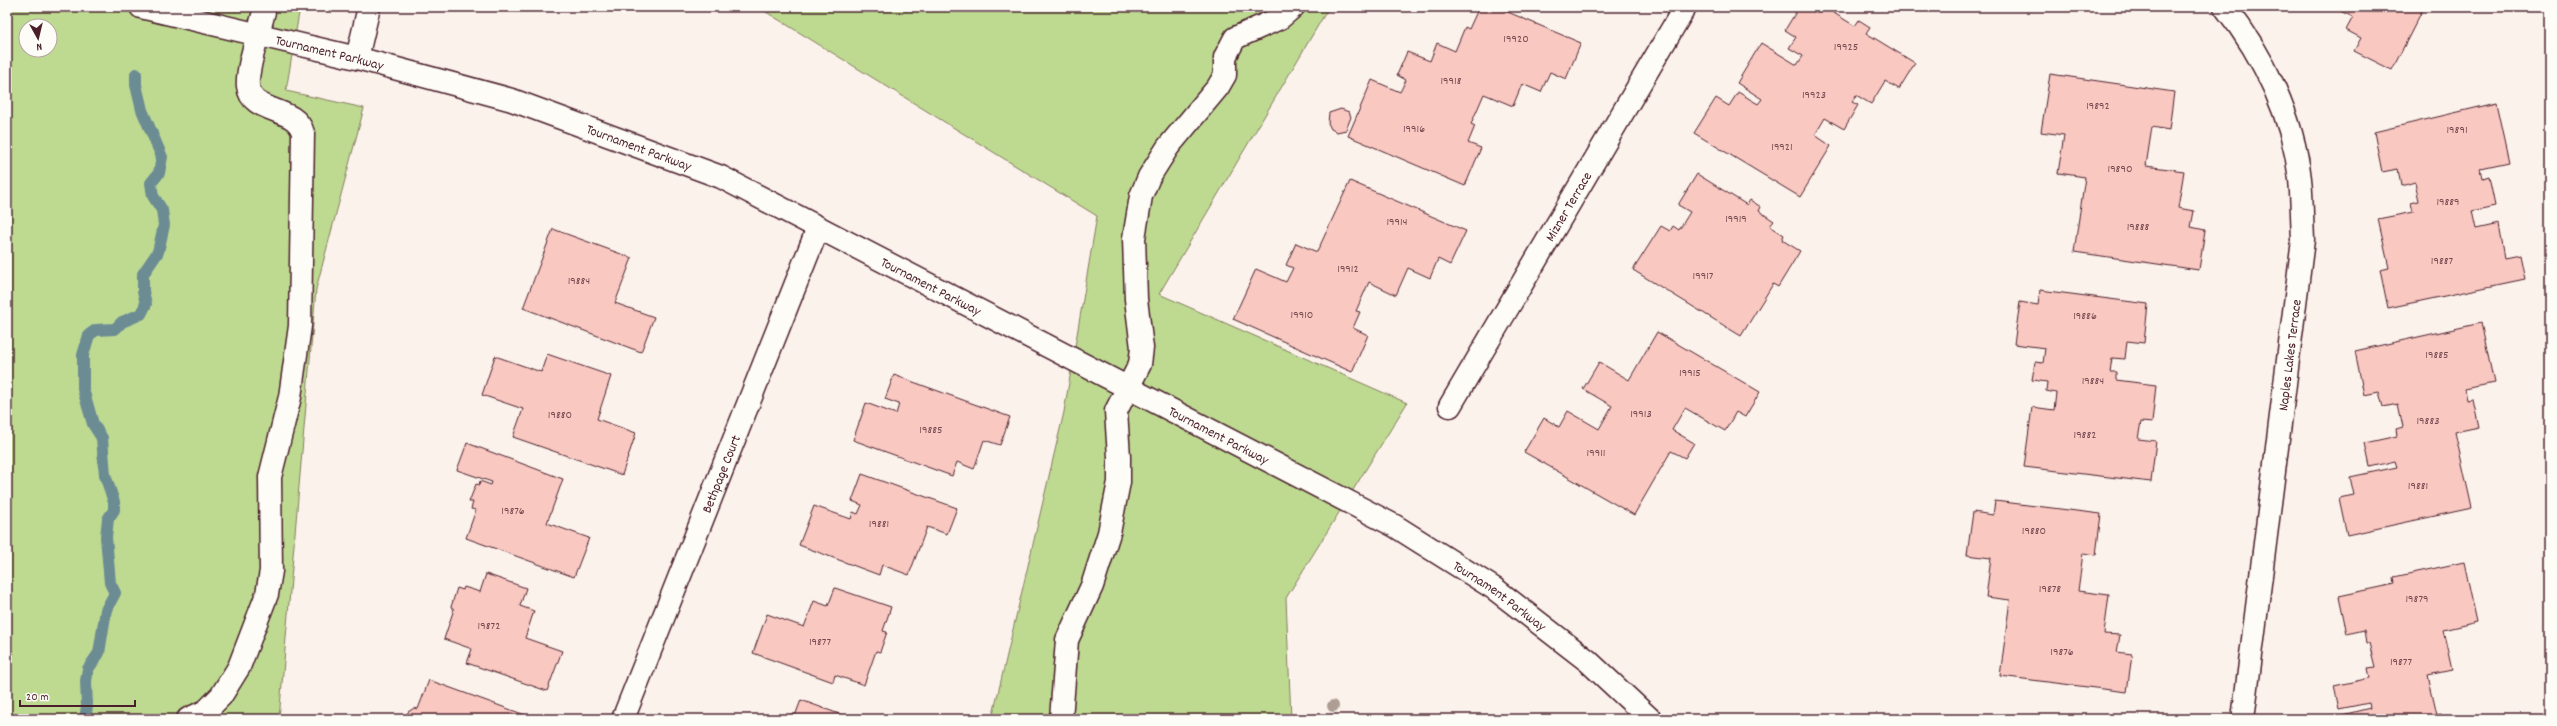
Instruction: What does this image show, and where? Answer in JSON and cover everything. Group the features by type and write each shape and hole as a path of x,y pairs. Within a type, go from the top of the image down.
{"street":[{"name":"Tournament Parkway","path":"141,7 357,58 512,100 722,177 1396,526 1495,589 1588,661 1650,719"},
{"path":"188,719 206,711 221,696 239,667 267,594 271,564 270,477 290,398 300,326 303,133 301,124 292,116 254,100 248,87 248,74 259,36 265,7"},
{"path":"357,58 369,7"},
{"path":"1061,719 1067,640 1092,586 1114,508 1119,482 1120,457 1116,411 1140,364 1142,348 1136,299 1134,238 1136,216 1143,190 1168,147 1218,87 1225,75 1225,56 1235,38 1280,18 1293,7"},
{"name":"Mizner Terrace","path":"1450,406 1685,7"},
{"name":"Naples Lakes Terrace","path":"2225,7 2244,30 2268,74 2288,124 2300,178 2303,240 2243,719"},
{"name":"Bethpage Court","path":"623,719 818,228"}],"green space":[{"path":"7,7 300,7 286,91 364,108 316,289 279,719 7,719"},
{"path":"758,7 1329,7 1159,294 1407,403 1286,598 1291,719 992,719 1064,412 1097,216"}],"building":[{"path":"1479,7 1496,7 1581,43 1566,79 1550,72 1541,92 1522,84 1513,106 1484,94 1471,124 1475,126 1468,143 1481,148 1465,186 1348,136 1372,80 1400,92 1406,80 1397,75 1407,52 1430,61 1437,43 1455,51 1465,27 1469,29"},
{"path":"1799,7 1824,7 1855,26 1859,20 1870,27 1866,33 1915,63 1899,89 1885,81 1871,104 1856,95 1852,102 1858,105 1844,129 1825,118 1815,135 1831,146 1800,197 1694,133 1716,98 1729,106 1738,92 1758,104 1762,99 1737,83 1761,43 1797,65 1803,56 1789,48 1796,37 1785,30"},
{"path":"2332,7 2424,7 2392,70 2354,51 2361,38 2346,30 2353,17"},
{"path":"2050,74 2174,92 2169,130 2152,127 2146,166 2184,171 2178,208 2194,211 2191,227 2205,230 2199,270 2074,252 2085,177 2058,173 2064,135 2041,132"},
{"path":"2496,103 2509,162 2481,168 2483,179 2489,177 2495,206 2472,211 2476,229 2499,224 2505,258 2520,255 2525,279 2388,308 2380,270 2389,268 2378,219 2413,212 2411,203 2419,201 2415,182 2401,186 2398,169 2382,172 2374,132"},
{"path":"1341,109 1349,112 1351,117 1346,130 1337,132 1331,129 1328,123 1329,113"},
{"path":"1697,174 1747,205 1750,200 1761,207 1759,211 1774,221 1770,226 1784,235 1782,240 1800,251 1778,287 1773,284 1741,336 1633,270 1661,226 1670,231 1673,226 1679,230 1690,212 1678,205"},
{"path":"1350,181 1466,231 1450,265 1438,259 1430,278 1408,268 1396,295 1369,282 1356,311 1360,312 1353,328 1368,335 1352,372 1233,319 1256,269 1286,282 1293,268 1286,265 1296,243 1317,252"},
{"path":"553,229 632,258 615,303 654,317 641,352 523,308"},
{"path":"2040,290 2148,304 2144,343 2127,341 2125,359 2112,358 2110,372 2116,372 2116,380 2156,385 2152,423 2141,422 2138,439 2156,441 2151,482 2024,467 2032,407 2054,410 2056,393 2046,391 2047,382 2032,380 2035,362 2043,363 2045,348 2014,344 2020,302 2038,305"},
{"path":"2481,323 2494,383 2465,389 2467,400 2473,399 2479,427 2455,432 2472,508 2347,535 2339,498 2354,495 2350,477 2397,467 2395,461 2370,467 2365,443 2397,436 2396,429 2403,427 2398,404 2383,407 2379,392 2364,395 2355,351"},
{"path":"1657,332 1760,392 1745,417 1736,412 1725,431 1685,408 1672,430 1694,443 1685,458 1671,451 1634,515 1524,452 1544,418 1559,427 1568,411 1599,429 1612,406 1583,389 1599,362 1629,380"},
{"path":"547,354 611,376 597,419 636,433 622,475 513,437 523,409 482,395 495,356 541,372"},
{"path":"894,375 1010,417 1000,445 984,440 974,469 957,462 952,476 853,440 866,403 896,414 899,404 885,399"},
{"path":"467,443 563,479 547,523 589,538 574,577 466,538 476,510 471,509 473,502 469,502 476,484 479,485 480,481 491,485 492,482 457,470"},
{"path":"862,474 957,508 947,534 927,527 909,575 882,565 879,575 799,545 814,506 851,519 853,512 858,514 862,505 852,501"},
{"path":"1995,501 2101,514 2096,555 2083,553 2078,591 2109,595 2104,634 2120,635 2117,652 2132,654 2127,692 2000,676 2010,600 1986,597 1991,558 1967,555 1973,512 1993,515"},
{"path":"2464,562 2477,622 2443,630 2452,670 2428,675 2437,714 2441,713 2442,719 2326,719 2370,708 2369,703 2339,709 2334,686 2370,678 2368,668 2375,667 2369,643 2366,643 2364,630 2347,634 2339,596 2395,584 2394,577"},
{"path":"486,574 526,588 520,606 534,611 525,638 562,651 547,691 467,663 472,649 444,639 454,609 451,607 457,588 463,590 464,587 480,592"},
{"path":"835,588 891,607 883,631 887,632 880,652 876,651 864,685 835,675 833,682 753,653 767,614 804,627 814,601 828,606"},
{"path":"429,680 536,719 406,719 408,712 414,708 418,709"},
{"path":"801,700 842,715 841,719 789,719 790,714 795,716"}],"waterway":[{"path":"85,719 87,706 86,681 88,669 99,653 106,610 115,593 110,583 106,537 108,519 114,510 114,502 105,475 102,438 93,424 83,389 83,355 89,335 96,330 115,329 122,322 141,314 146,304 143,291 143,274 158,252 164,225 162,210 153,196 151,183 159,173 162,157 142,110 136,85 136,74"}]}
